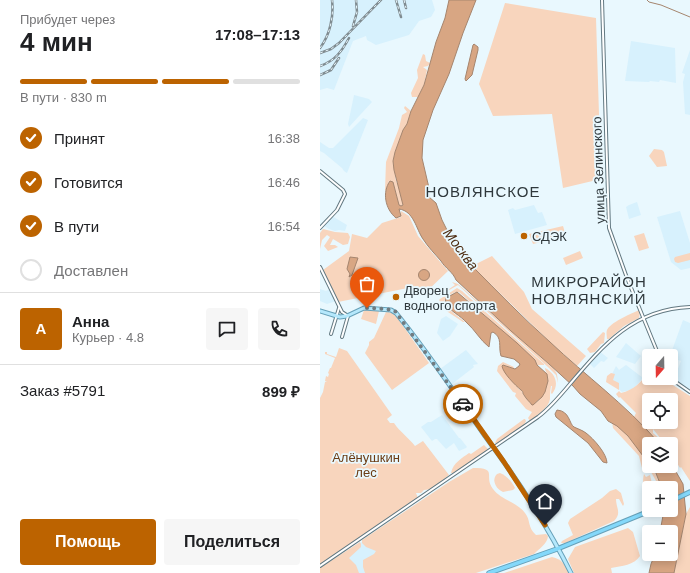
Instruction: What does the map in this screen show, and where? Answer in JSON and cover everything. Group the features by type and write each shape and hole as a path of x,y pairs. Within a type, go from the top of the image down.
{"highway":[{"path":"678,498 690,492"},
{"path":"489,573 559,548 642,514"}],"main road":[{"path":"320,311 338,316 347,316 364,308 392,310 399,317 523,490 559,548 571,573"}],"street":[{"name":"улица Зелинского","path":"602,0 609,228 619,257 656,349"},
{"path":"320,171 343,190 345,194 337,210 320,228"},
{"path":"320,267 343,313 347,316 342,337"},
{"path":"331,334 340,307"},
{"path":"320,566 534,420 556,400 605,343 619,332 644,317 663,310 690,307"},
{"path":"678,384 690,392"}],"shaded area":[{"path":"320,0 432,0 435,10 431,17 419,21 409,35 376,45 367,40 366,36 353,41 334,90 327,88 320,90"},
{"path":"449,0 476,0 449,74 433,110 423,140 422,158 429,188 429,197 436,203 442,220 462,260 473,267 530,324 619,403 642,425 642,429 646,429 653,437 642,437 642,455 628,436 617,426 608,421 601,411 580,394 456,280 425,242 408,213 399,209 401,216 396,218 389,210 385,195 390,181 393,182 399,205 403,205 394,170 393,161 395,152 411,111 424,85 436,42 445,18"},
{"path":"631,41 675,48 676,83 660,80 659,82 625,81"},
{"path":"474,44 478,47 478,50 472,75 466,81 465,79"},
{"path":"690,50 690,115 685,114 683,82 685,74 682,73"},
{"path":"354,95 369,99 372,102 349,127 348,124"},
{"path":"363,118 368,120 347,173 320,151 320,142 329,148 333,148"},
{"path":"637,202 641,215 629,219 626,207"},
{"path":"534,205 538,213 542,212 547,225 515,234 508,210 513,208 515,210"},
{"path":"680,211 690,243 690,268 681,270 671,262 657,217"},
{"path":"332,216 347,225 345,231 335,231 324,226"},
{"path":"350,257 358,258 352,275 349,277 350,274 347,269"},
{"path":"424,269 428,271 430,275 428,279 424,281 420,279 418,275 420,271"},
{"path":"320,289 326,291 330,289 336,301 327,304 320,301"},
{"path":"457,292 517,343 547,374 548,381 545,392 533,405 503,369 503,365 515,369 520,364 514,359 501,356 499,340 496,334 493,332 491,333 489,347 470,326 445,303 446,298"},
{"path":"446,316 458,324 450,336 443,341 437,333 441,319"},
{"path":"683,320 690,323 690,389 678,382 678,369 681,361 678,360 678,349 673,349"},
{"path":"626,343 641,356 635,364 616,357"},
{"path":"466,350 478,364 473,365 474,367 452,384 440,369"},
{"path":"599,351 608,358 604,362 601,361 594,368 589,363"},
{"path":"626,365 642,377 642,379 634,388 622,392 609,380 616,366 619,370"},
{"path":"557,410 567,415 574,427 593,439 605,455 607,463 603,462 588,443 556,417 555,414"},
{"path":"442,415 467,447 466,448 459,451 454,443 446,449 437,439 432,441 421,427"},
{"path":"656,473 677,473 683,484 686,514 678,553 678,525 661,525 663,517 678,517 678,481 659,481"},
{"path":"369,537 380,556 367,573 358,573 344,554"},
{"path":"652,561 676,561 674,573 649,573"}],"green space":[{"path":"505,3 596,18 601,179 563,188 552,114 493,116 479,84"},
{"path":"423,54 425,55 426,61 430,63 428,66 423,67 427,70 424,85 418,97 412,97 411,93 418,78 417,70"},
{"path":"405,106 411,111 393,161 396,181 404,203 401,206 399,205 393,182 389,181 386,191 385,190 386,162 399,128 402,115 407,112 404,108"},
{"path":"654,149 662,150 664,152 667,166 657,167 649,156"},
{"path":"401,211 409,216 418,236 448,271 424,294 418,286 338,302 323,270 349,251 352,234 367,238 382,223 401,217"},
{"path":"563,226 566,236 533,244 529,234"},
{"path":"323,229 348,233 350,237 348,244 343,245 333,239 330,245 335,245 338,247 328,251 324,246 330,237 327,235 322,240 320,249 320,233"},
{"path":"644,233 649,248 639,251 634,236"},
{"path":"580,251 583,258 566,265 563,258"},
{"path":"690,253 690,260 678,263 675,262 675,257"},
{"path":"492,256 524,292 532,309 586,356 577,366 550,342 472,266"},
{"path":"452,282 458,284 554,369 557,374 558,383 556,375 549,368 458,285 437,297 455,285"},
{"path":"457,288 544,365 537,365 535,360 459,292 454,292 446,298 444,302 451,311 465,322 445,310 439,300"},
{"path":"364,310 379,311 376,324 361,319"},
{"path":"639,310 639,318 624,326 609,339 607,339 607,331 612,324"},
{"path":"386,312 394,313 429,363 392,390 365,353 369,342 374,338"},
{"path":"603,332 605,333 604,343 601,344 595,352 590,353 587,349"},
{"name":"Алёнушкин лес","path":"339,348 347,351 392,415 387,419 390,423 394,423 415,446 423,441 449,475 432,489 424,490 421,493 416,493 418,498 320,565 320,398 325,382 327,382 325,381 326,376 328,377 328,373 335,358 325,354 325,352 336,357"},
{"path":"503,362 514,367 513,369 505,365 505,372 522,391 531,404 535,403 542,397 546,388 547,374 545,368 554,376 556,386 552,394 551,386 550,399 547,406 530,421 528,418 532,412 526,409 515,396 516,393 513,392 497,371 498,366"},
{"path":"611,373 615,374 613,380 619,383 619,390 606,382 607,376"},
{"path":"642,380 642,385 673,385 690,396 690,481 678,465 678,437 659,437 653,429 678,429 678,393 642,393 642,426 634,417 636,413 616,394 619,391 621,393 626,392"},
{"path":"524,419 526,421 524,425 498,443 495,443 497,439"},
{"path":"612,422 634,443 642,453 642,468 639,456 613,428"},
{"path":"645,429 653,429 653,433 658,437 653,437"},
{"path":"484,445 488,451 451,473 454,466 461,459"},
{"name":"Алёнушкин лес","path":"473,468 486,469 489,474 490,484 496,493 522,509 527,516 531,529 536,535 546,534 548,536 547,541 541,548 534,554 476,573 365,573 363,560 374,554 376,551 366,547 362,543 362,540 449,482"},
{"path":"500,473 511,481 515,488 513,490 503,492 496,487 494,479 497,474"},
{"path":"652,473 655,473 659,481 656,481"},
{"path":"644,474 646,477 650,475 651,481 643,480"},
{"path":"616,489 621,493 624,504 623,506 619,499 616,499 618,515 614,521 565,543 561,543 573,535 568,523 570,519 610,491"},
{"path":"690,507 690,573 674,573 676,561 678,561 678,553 686,514"},
{"path":"628,528 633,532 640,556 637,559 627,565 611,568 612,573 574,573 568,559 575,547"},
{"path":"360,542 361,547 349,558 356,565 359,573 320,573 320,568"},
{"path":"552,557 561,561 569,573 504,573"}],"waterway":[{"path":"647,0 690,17"}],"railway":[{"path":"320,48 329,31 332,0"},
{"path":"353,26 357,12 356,0"},
{"path":"320,53 331,49 339,43 381,0"},
{"path":"396,0 401,17"},
{"path":"404,0 406,8"},
{"path":"320,66 338,55 349,38"},
{"path":"320,75 331,70 339,58"}],"way so far":[{"path":"367,308 395,311 463,404"}],"place":[{"name":"СДЭК","path":"524,236"},
{"name":"Дворец водного спорта","path":"396,297"}],"district":[{"name":"НОВЛЯНСКОЕ","path":"483,192"},
{"name":"МИКРОРАЙОН НОВЛЯНСКИЙ","path":"589,290"}],"route":[{"path":"463,404 523,490 545,525"}],"water label":[{"name":"Москва","path":"461,249"}]}
